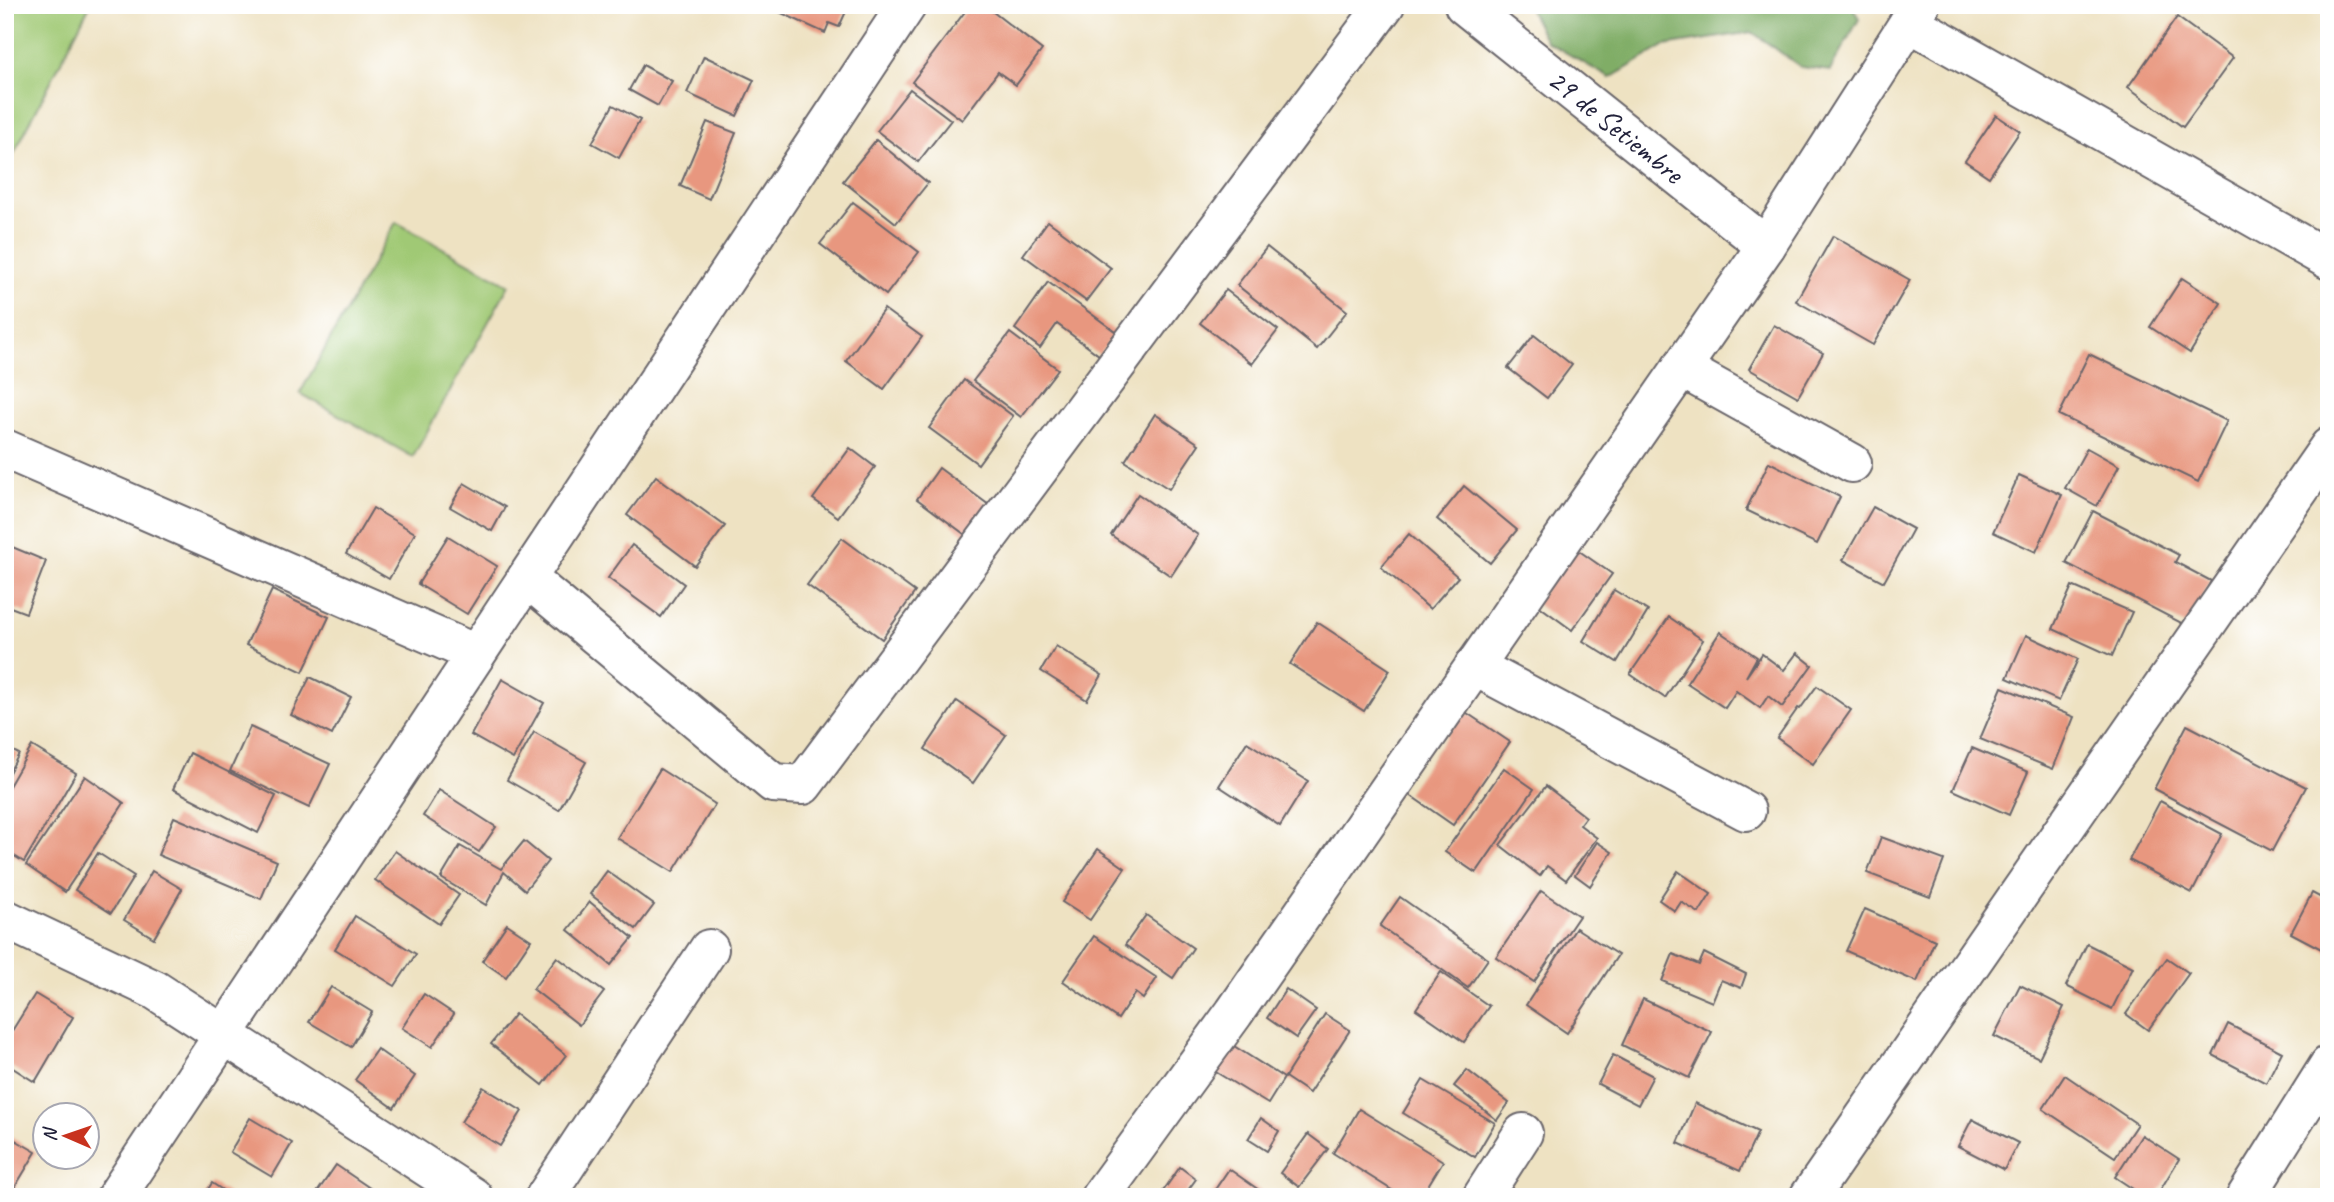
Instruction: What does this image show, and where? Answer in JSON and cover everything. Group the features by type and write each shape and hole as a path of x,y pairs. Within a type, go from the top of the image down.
{"street":[{"path":"116,1197 907,5"},
{"path":"527,578 773,783 803,785 1385,5"},
{"name":"29 de Setiembre","path":"1464,5 1766,246"},
{"path":"1100,1197 1234,1013 1766,246 1914,14 2329,260"},
{"path":"1681,368 1852,463"},
{"path":"1809,1197 2329,447"},
{"path":"5,449 476,653"},
{"path":"1474,666 1746,811"},
{"path":"5,919 155,990 473,1197"},
{"path":"545,1197 709,949"},
{"path":"2246,1197 2329,1065"},
{"path":"1482,1197 1524,1133"}],"green space":[{"path":"5,5 90,5 5,171"},
{"path":"1527,5 1852,5 1859,19 1830,71 1801,67 1752,32 1664,46 1610,78 1546,41"},
{"path":"396,222 509,285 413,457 300,393"}],"building":[{"path":"764,5 849,5 839,27 829,23 825,33"},
{"path":"970,5 984,5 1042,50 1016,85 998,72 962,120 912,82"},
{"path":"2177,17 2233,58 2183,127 2128,87"},
{"path":"704,56 754,80 737,116 687,93"},
{"path":"643,65 672,81 658,106 629,90"},
{"path":"910,89 951,120 918,162 877,131"},
{"path":"613,105 640,120 619,158 592,143"},
{"path":"1996,115 2020,131 1989,177 1965,161"},
{"path":"707,122 736,133 709,199 680,186"},
{"path":"876,140 928,183 896,223 843,181"},
{"path":"853,202 919,252 886,295 820,244"},
{"path":"1048,221 1111,268 1086,301 1023,255"},
{"path":"1833,236 1910,280 1873,345 1796,301"},
{"path":"1267,247 1347,311 1317,349 1237,285"},
{"path":"2182,278 2221,303 2190,353 2150,327"},
{"path":"1048,282 1116,332 1099,355 1057,324 1040,348 1015,329"},
{"path":"1226,290 1278,330 1252,364 1200,323"},
{"path":"884,309 922,337 884,389 846,361"},
{"path":"1774,325 1823,353 1798,397 1749,369"},
{"path":"1010,333 1058,369 1021,417 973,381"},
{"path":"1534,335 1572,365 1547,398 1508,368"},
{"path":"2089,354 2227,421 2198,482 2059,415"},
{"path":"964,380 1013,416 978,464 929,428"},
{"path":"1155,414 1199,444 1169,489 1125,461"},
{"path":"850,448 875,467 838,517 813,499"},
{"path":"2087,448 2119,466 2097,506 2065,488"},
{"path":"1769,462 1840,497 1817,544 1746,510"},
{"path":"939,468 993,508 971,539 917,499"},
{"path":"2019,475 2062,495 2036,552 1993,532"},
{"path":"656,476 725,526 695,566 627,515"},
{"path":"464,483 505,507 492,531 450,507"},
{"path":"1464,486 1517,530 1490,563 1437,519"},
{"path":"1138,494 1198,535 1171,576 1111,535"},
{"path":"1873,507 1913,529 1884,582 1843,560"},
{"path":"373,508 415,533 389,579 346,554"},
{"path":"2093,511 2179,555 2175,562 2211,581 2187,626 2066,563"},
{"path":"1409,534 1458,577 1430,609 1381,567"},
{"path":"448,536 497,566 467,614 418,584"},
{"path":"842,538 915,592 882,639 807,585"},
{"path":"5,544 46,561 26,613 5,605"},
{"path":"632,545 684,584 661,617 608,578"},
{"path":"1575,548 1612,574 1572,630 1535,603"},
{"path":"2072,586 2132,612 2112,656 2053,629"},
{"path":"272,590 329,617 303,672 246,645"},
{"path":"1614,590 1648,611 1617,662 1583,641"},
{"path":"1669,617 1703,640 1665,698 1630,674"},
{"path":"1317,622 1390,670 1364,711 1290,664"},
{"path":"1720,632 1757,657 1746,677 1762,654 1784,670 1797,653 1812,665 1782,707 1768,696 1760,708 1736,691 1725,708 1687,683"},
{"path":"2026,635 2078,659 2059,701 2007,678"},
{"path":"1056,646 1102,675 1087,700 1041,671"},
{"path":"310,677 351,697 332,735 291,715"},
{"path":"502,679 544,703 513,759 471,735"},
{"path":"1817,686 1851,710 1813,764 1777,738"},
{"path":"2002,687 2074,717 2053,769 1980,739"},
{"path":"957,701 1006,735 973,783 925,749"},
{"path":"1464,711 1510,742 1453,825 1407,793"},
{"path":"2187,725 2306,787 2272,851 2154,789"},
{"path":"250,727 330,764 309,808 230,771"},
{"path":"534,732 586,762 559,810 507,780"},
{"path":"1247,742 1308,781 1280,826 1219,786"},
{"path":"32,746 76,773 24,862 5,850 5,793"},
{"path":"5,747 19,754 5,780"},
{"path":"1972,748 2028,772 2009,815 1953,790"},
{"path":"190,753 276,796 258,833 173,789"},
{"path":"1504,768 1534,789 1476,873 1445,852"},
{"path":"660,769 715,804 673,872 617,838"},
{"path":"85,776 124,803 65,892 26,865"},
{"path":"1546,786 1586,817 1580,825 1597,838 1566,880 1547,866 1540,876 1500,845"},
{"path":"439,790 496,827 479,852 423,816"},
{"path":"2160,801 2222,834 2192,893 2129,860"},
{"path":"174,817 277,861 261,899 158,855"},
{"path":"1881,837 1944,860 1930,897 1867,873"},
{"path":"524,841 548,861 525,890 504,872 486,905 441,878 460,846 501,869"},
{"path":"1597,842 1612,852 1590,886 1575,875"},
{"path":"1098,849 1125,868 1090,920 1062,902"},
{"path":"395,851 459,895 439,924 375,880"},
{"path":"98,853 134,876 111,913 75,890"},
{"path":"152,871 182,889 154,938 124,920"},
{"path":"607,871 654,905 636,929 590,894"},
{"path":"1678,871 1711,894 1699,913 1681,902 1675,911 1659,900"},
{"path":"1541,891 1579,916 1534,982 1496,957"},
{"path":"2312,893 2329,902 2329,953 2291,933"},
{"path":"1400,897 1488,959 1468,988 1380,926"},
{"path":"590,902 633,938 611,965 568,930"},
{"path":"1865,909 1935,940 1917,982 1846,951"},
{"path":"1146,915 1193,948 1173,978 1125,945"},
{"path":"355,916 416,954 395,986 335,949"},
{"path":"507,924 531,940 506,977 482,961"},
{"path":"1576,928 1618,955 1567,1033 1526,1005"},
{"path":"1094,936 1157,978 1143,999 1135,993 1118,1019 1063,981"},
{"path":"2087,944 2133,967 2112,1009 2066,986"},
{"path":"1704,953 1746,974 1741,988 1721,980 1712,1002 1662,981 1673,954 1699,965"},
{"path":"557,957 604,992 579,1025 533,989"},
{"path":"2167,958 2189,973 2148,1030 2126,1014"},
{"path":"1441,972 1489,1006 1464,1042 1416,1009"},
{"path":"2020,985 2064,1007 2039,1058 1994,1036"},
{"path":"331,987 372,1012 351,1047 309,1022"},
{"path":"1286,989 1316,1010 1296,1038 1267,1018"},
{"path":"35,994 73,1017 35,1082 5,1063 5,1042"},
{"path":"424,994 454,1014 432,1047 402,1028"},
{"path":"1643,999 1712,1032 1689,1078 1622,1045"},
{"path":"515,1014 566,1055 543,1085 491,1044"},
{"path":"1325,1014 1350,1030 1309,1093 1285,1077"},
{"path":"2228,1024 2282,1052 2266,1083 2213,1055"},
{"path":"1223,1039 1284,1078 1268,1104 1206,1066"},
{"path":"377,1049 415,1076 394,1108 355,1080"},
{"path":"1613,1055 1653,1076 1638,1105 1598,1084"},
{"path":"1467,1070 1509,1103 1497,1120 1454,1086"},
{"path":"2065,1075 2137,1124 2115,1157 2043,1109"},
{"path":"1423,1080 1495,1123 1475,1157 1403,1113"},
{"path":"483,1087 522,1111 500,1146 461,1122"},
{"path":"1695,1103 1758,1132 1740,1171 1678,1143"},
{"path":"1359,1109 1443,1161 1421,1197 1403,1197 1333,1153"},
{"path":"250,1118 292,1143 272,1177 230,1152"},
{"path":"1261,1118 1279,1131 1267,1151 1248,1139"},
{"path":"1972,1119 2018,1143 2004,1170 1958,1146"},
{"path":"5,1134 32,1150 32,1159 9,1197 5,1197"},
{"path":"1308,1134 1328,1149 1299,1187 1280,1173"},
{"path":"2142,1135 2179,1159 2156,1197 2145,1197 2115,1177"},
{"path":"336,1165 383,1197 314,1197"},
{"path":"1180,1167 1196,1179 1183,1197 1159,1197"},
{"path":"1229,1169 1269,1197 1210,1197"},
{"path":"212,1183 233,1197 203,1197"}]}
